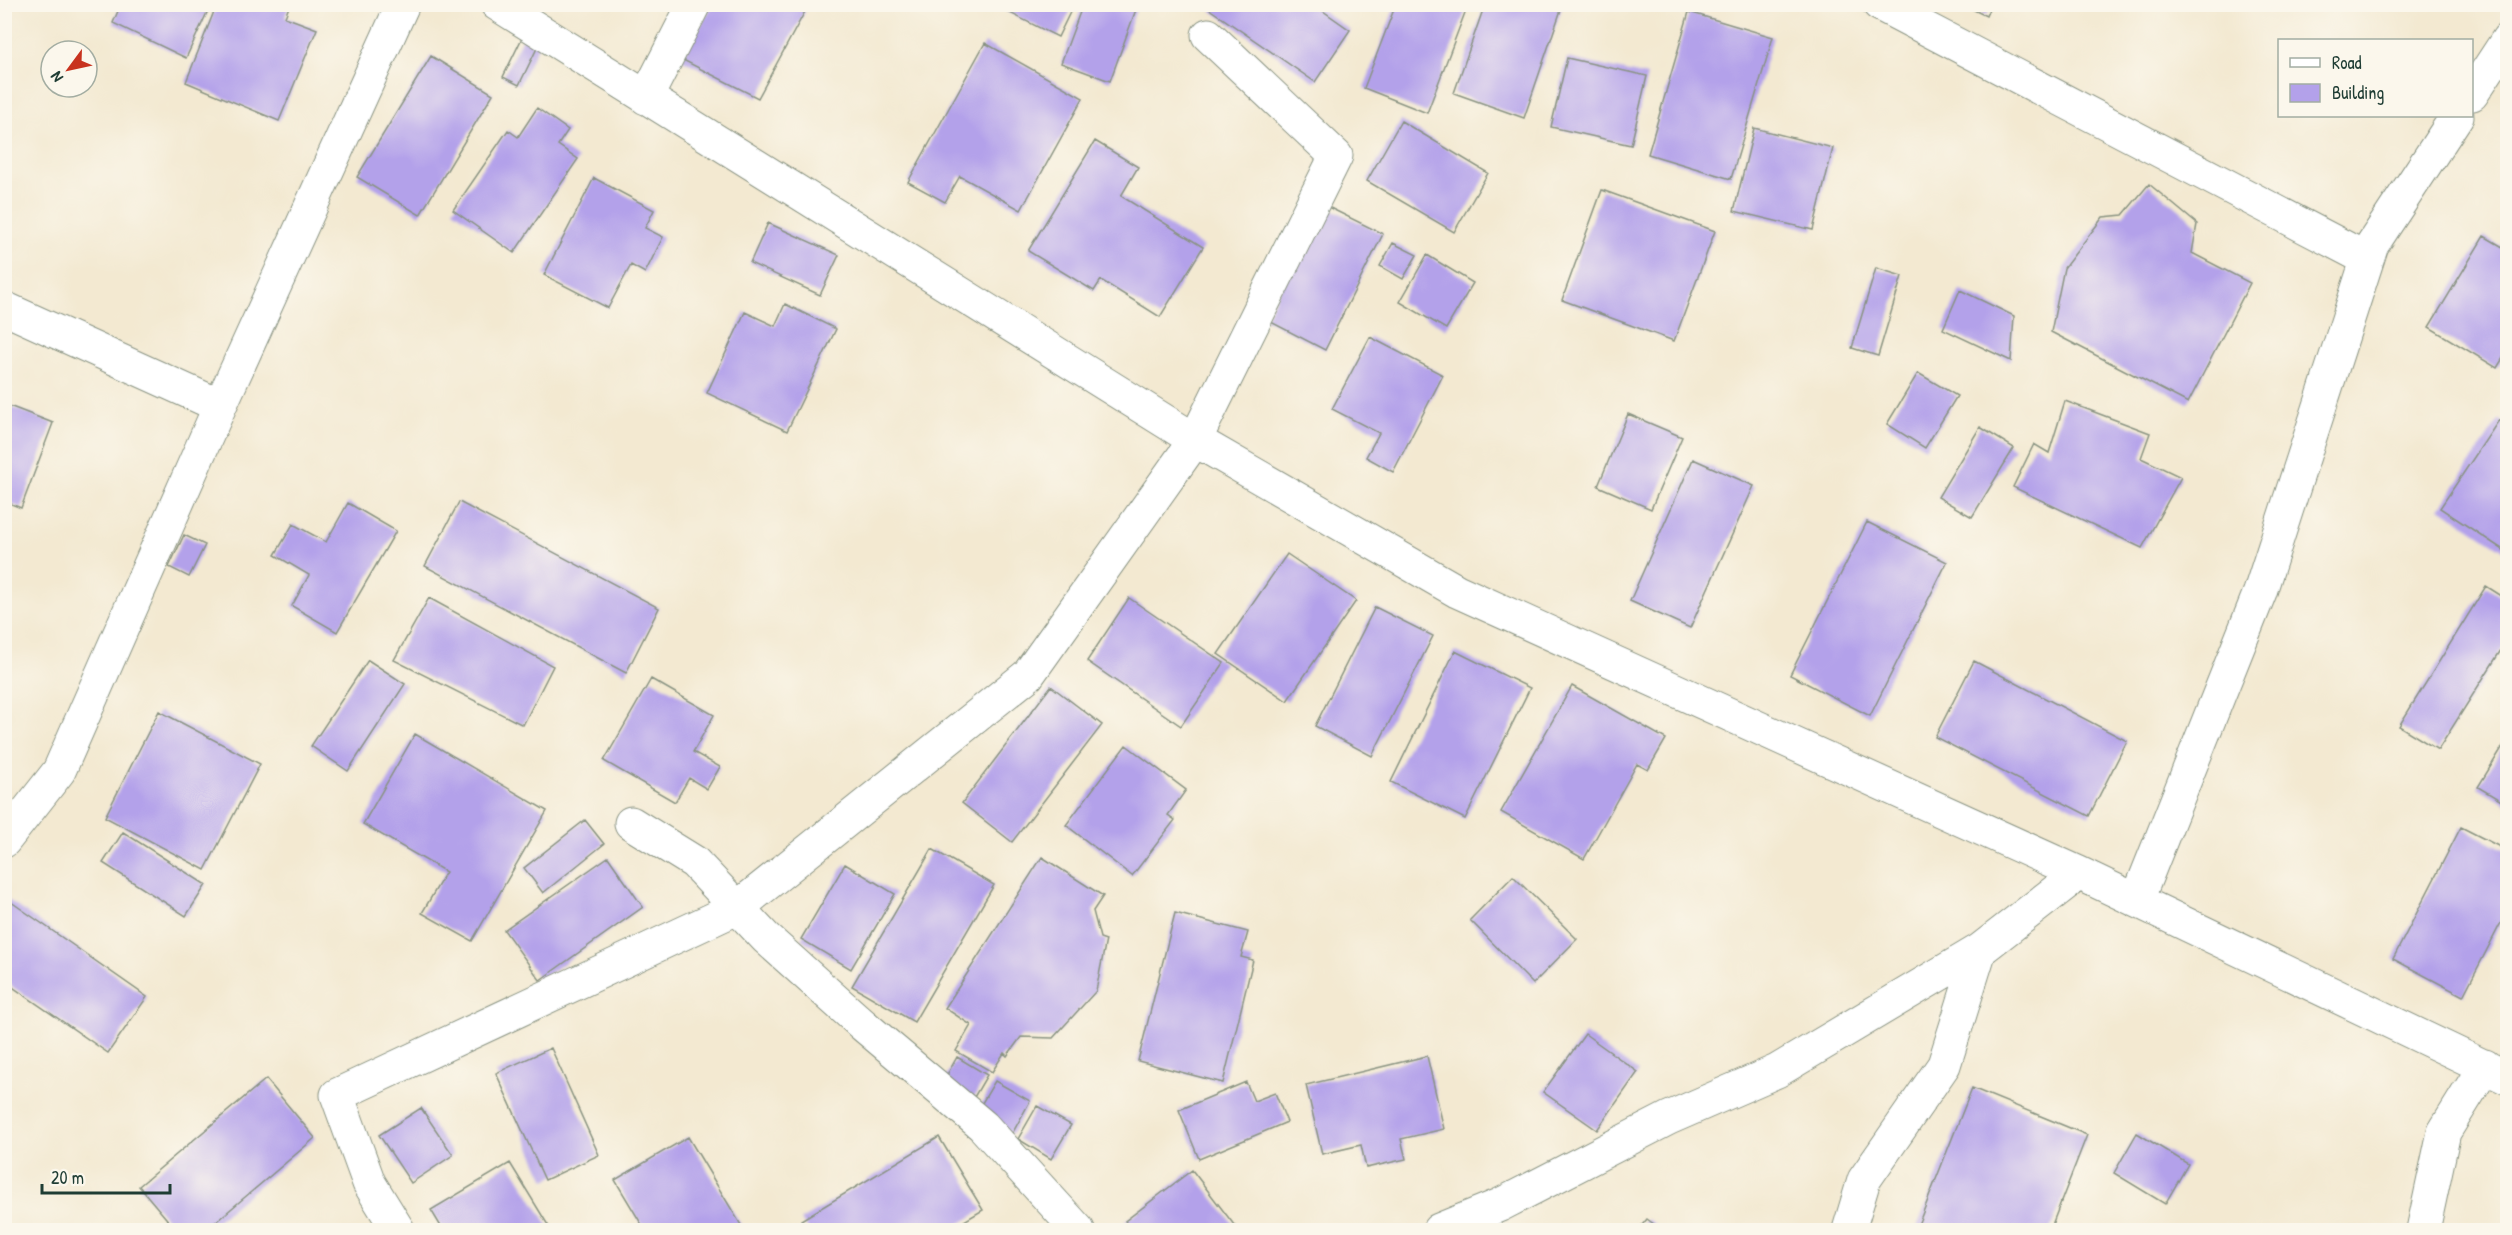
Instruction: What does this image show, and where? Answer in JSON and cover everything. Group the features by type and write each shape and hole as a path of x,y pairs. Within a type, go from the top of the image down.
{"street":[{"path":"4,841 59,771 220,406 404,4"},
{"path":"497,4 1195,440 1457,591 2079,873 2496,1072 2444,1132 2423,1230"},
{"path":"646,98 694,4"},
{"path":"1879,4 2367,259"},
{"path":"398,1230 369,1183 337,1095 737,908 1028,675 1195,440 1336,156 1208,35"},
{"path":"2473,92 2508,39"},
{"path":"2137,900 2260,592 2372,245 2456,117"},
{"path":"4,308 220,406"},
{"path":"631,823 694,862 766,938 863,1025 983,1126 1078,1230"},
{"path":"1439,1230 1500,1204 1669,1118 1777,1071 1980,950 2079,873"},
{"path":"1849,1230 1864,1180 1944,1065 1980,950"}],"building":[{"path":"121,4 211,4 186,58 113,23"},
{"path":"217,4 290,4 285,17 317,29 279,121 186,82"},
{"path":"713,4 809,4 758,98 681,59"},
{"path":"992,4 1074,4 1058,37"},
{"path":"1083,4 1138,4 1110,81 1061,63"},
{"path":"1202,4 1313,4 1350,30 1315,82"},
{"path":"1396,4 1452,4 1466,10 1427,113 1364,88"},
{"path":"1485,4 1563,4 1524,118 1454,93"},
{"path":"1962,4 1991,4 1986,16"},
{"path":"1689,12 1773,37 1731,179 1648,154"},
{"path":"523,36 539,44 519,85 503,77"},
{"path":"985,43 1083,98 1021,210 960,176 945,202 908,182"},
{"path":"431,56 493,94 420,215 357,177"},
{"path":"1567,58 1647,76 1631,145 1551,127"},
{"path":"537,108 568,130 558,145 578,159 514,253 453,210 508,130 518,137"},
{"path":"1401,121 1488,173 1454,232 1367,181"},
{"path":"1754,128 1833,148 1813,230 1734,211"},
{"path":"1095,141 1138,167 1121,196 1203,247 1160,317 1101,280 1094,291 1028,251"},
{"path":"594,178 654,210 645,228 663,237 645,273 631,265 608,308 544,275"},
{"path":"2149,184 2197,224 2192,253 2250,283 2188,403 2051,332 2064,268 2103,217 2123,215"},
{"path":"1602,190 1715,231 1674,341 1562,300"},
{"path":"1322,204 1383,234 1325,350 1265,319"},
{"path":"768,223 839,255 820,295 750,263"},
{"path":"2484,236 2508,250 2508,350 2497,368 2429,327"},
{"path":"1393,243 1417,255 1403,279 1380,266"},
{"path":"1427,255 1473,283 1446,329 1400,302"},
{"path":"1876,268 1902,276 1878,356 1852,348"},
{"path":"1960,290 2014,316 2011,361 1943,329"},
{"path":"785,304 836,329 787,431 707,393 745,312 775,326"},
{"path":"1370,337 1443,375 1393,472 1366,457 1379,433 1332,409"},
{"path":"1918,373 1957,396 1925,448 1887,424"},
{"path":"2065,401 2150,433 2141,458 2181,477 2142,548 2013,487 2034,444 2049,453"},
{"path":"4,404 53,423 21,508 4,501"},
{"path":"1628,414 1682,437 1651,509 1598,486"},
{"path":"2499,420 2508,425 2508,553 2440,508"},
{"path":"1980,427 2014,448 1972,517 1938,497"},
{"path":"1693,459 1754,486 1690,628 1630,601"},
{"path":"459,502 659,608 626,673 425,566"},
{"path":"348,503 396,531 337,632 292,606 309,575 275,555 293,524 326,542"},
{"path":"1867,522 1947,562 1870,716 1790,675"},
{"path":"184,535 205,545 189,577 169,567"},
{"path":"1287,554 1356,601 1287,701 1218,654"},
{"path":"2486,586 2508,600 2508,639 2438,750 2399,726"},
{"path":"429,598 553,666 523,725 394,660"},
{"path":"1129,598 1224,663 1181,726 1087,661"},
{"path":"1375,607 1433,636 1372,756 1315,726"},
{"path":"1455,651 1530,688 1465,819 1391,782"},
{"path":"368,660 405,684 348,771 311,746"},
{"path":"1974,661 2127,741 2089,816 1935,737"},
{"path":"651,679 714,715 693,752 720,767 707,789 689,778 675,802 604,761"},
{"path":"1051,686 1102,725 1012,842 962,803"},
{"path":"1572,686 1666,739 1648,770 1637,764 1584,859 1501,812"},
{"path":"159,711 260,764 205,870 105,817"},
{"path":"415,734 547,811 472,941 422,913 446,872 363,824"},
{"path":"2508,738 2508,805 2478,787"},
{"path":"1126,745 1186,790 1168,815 1175,820 1132,876 1066,825"},
{"path":"585,820 604,844 543,893 524,868"},
{"path":"2461,827 2508,851 2508,909 2463,996 2393,959"},
{"path":"123,832 206,885 186,916 103,863"},
{"path":"932,849 994,885 914,1022 852,986"},
{"path":"608,857 643,907 540,980 504,930"},
{"path":"1042,857 1103,896 1093,911 1100,938 1106,940 1096,991 1053,1038 1021,1037 1007,1056 1004,1053 992,1072 956,1051 971,1025 945,1008"},
{"path":"845,864 895,894 851,969 801,939"},
{"path":"1513,876 1577,939 1533,984 1470,920"},
{"path":"4,897 147,997 108,1053 4,981"},
{"path":"1175,913 1248,932 1241,957 1253,960 1223,1083 1138,1061"},
{"path":"1585,1034 1638,1072 1597,1130 1543,1092"},
{"path":"551,1048 599,1155 545,1180 496,1073"},
{"path":"1427,1056 1444,1129 1401,1139 1406,1159 1366,1168 1361,1145 1322,1154 1306,1085"},
{"path":"957,1057 987,1075 973,1099 943,1082"},
{"path":"266,1079 315,1138 206,1230 176,1230 139,1186"},
{"path":"995,1081 1030,1101 1012,1134 976,1113"},
{"path":"1246,1082 1254,1101 1275,1093 1287,1122 1199,1159 1179,1110"},
{"path":"1972,1088 2087,1135 2050,1230 1916,1230"},
{"path":"1037,1106 1071,1125 1051,1159 1018,1139"},
{"path":"421,1108 453,1155 411,1183 379,1135"},
{"path":"2137,1133 2188,1164 2165,1204 2114,1173"},
{"path":"688,1137 744,1230 645,1230 615,1180"},
{"path":"939,1137 983,1210 949,1230 808,1230 801,1220"},
{"path":"510,1163 551,1230 443,1230 431,1210"},
{"path":"1192,1170 1238,1230 1132,1230 1125,1221"},
{"path":"1647,1219 1662,1230 1638,1230"}]}
